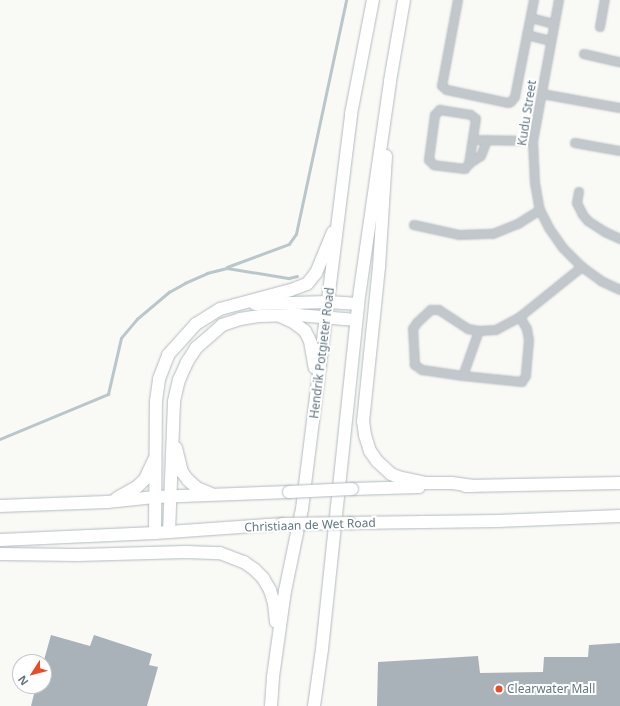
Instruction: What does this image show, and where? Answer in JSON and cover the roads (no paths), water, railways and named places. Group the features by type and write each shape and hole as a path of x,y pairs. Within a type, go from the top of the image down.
{"main road":[{"name":"Hendrik Potgieter Road","path":"271,706 273,677 286,591 302,509 329,302 351,114 373,0"},
{"path":"314,706 322,649 358,304 390,81 404,0"},
{"path":"390,81 379,267 363,421 365,435 370,451 377,461 391,474 426,483 452,483 474,486"},
{"path":"155,533 156,400 159,379 168,355 196,324 220,309 302,287 311,281 323,260 340,212"},
{"path":"240,303 296,304 329,302 358,304"},
{"path":"169,532 174,401 179,380 187,362 196,348 222,325 240,319 260,316 298,315 356,320"},
{"path":"279,316 293,322 305,331 310,341 318,387"},
{"path":"173,431 182,472 197,488 212,495"},
{"path":"106,502 137,487 144,479 156,455"},
{"path":"0,506 106,502 170,496 352,489 620,483"},
{"name":"Christiaan de Wet Road","path":"0,540 155,533 282,524 498,521 620,516"},
{"path":"0,554 78,555 186,552 220,553 234,557 255,570 263,578 270,590 277,619 273,677"}],"street":[{"path":"458,0 442,83 444,89 511,102 515,97 534,0"},
{"name":"Kudu Street","path":"559,0 533,141 535,183 540,210 549,228 563,248 582,267 601,280 620,290"},
{"path":"600,27 605,0"},
{"path":"531,18 554,24"},
{"path":"527,35 551,41"},
{"path":"584,54 620,62"},
{"path":"542,94 620,108"},
{"path":"469,164 476,122 474,116 443,110 437,112 429,160 434,165 462,170 465,169 469,164 482,156 487,140"},
{"path":"473,140 533,141"},
{"path":"575,143 620,151"},
{"path":"579,192 577,203 583,216 588,221 620,240"},
{"path":"414,225 459,235 492,234 518,224 540,210"},
{"path":"520,317 527,329 529,340 525,380 518,382 463,376 418,368 414,360 413,330 417,323 427,314 437,309 468,329 479,331 496,330 520,317 582,267"},
{"path":"463,376 479,331"}],"waterway":[{"path":"227,267 289,244 296,234 346,0"},
{"path":"0,439 108,394 121,338 137,319 169,292 185,283 207,273 227,268 289,278 297,276"}],"place":[{"name":"Clearwater Mall","path":"499,689"}]}
